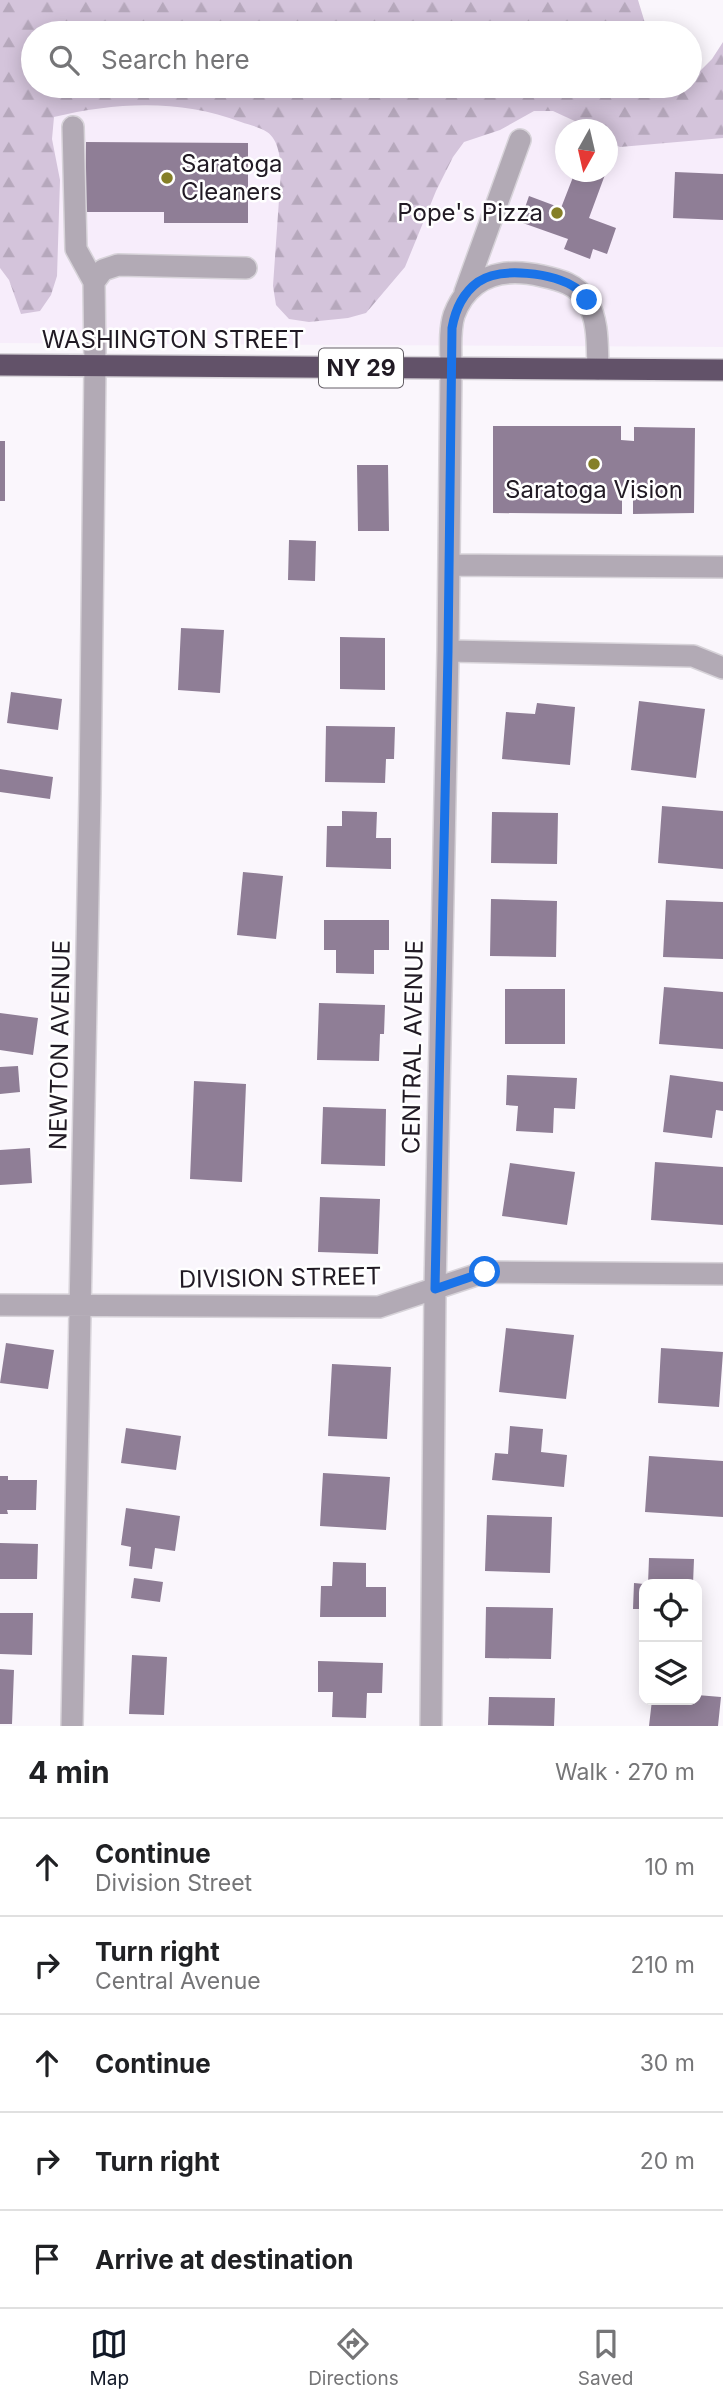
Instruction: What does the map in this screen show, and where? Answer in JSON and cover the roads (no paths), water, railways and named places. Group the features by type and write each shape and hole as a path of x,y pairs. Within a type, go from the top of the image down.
{"highway":[{"name":"WASHINGTON STREET","path":"0,365 723,370"}],"street":[{"path":"72,127 76,249 94,282 103,270 118,265 246,268"},
{"name":"CENTRAL AVENUE","path":"431,1726 435,1289 452,328 454,315 463,298 520,140"},
{"path":"463,298 477,282 493,274 534,274 563,281 577,289 587,300 593,314 597,329 598,369"},
{"name":"NEWTON AVENUE","path":"72,1726 82,1304 94,282"},
{"path":"449,565 723,567"},
{"path":"448,651 693,656 723,668"},
{"name":"DIVISION STREET","path":"0,1305 379,1307 485,1272 723,1274"}],"place":[{"name":"Saratoga Cleaners","path":"167,178"},
{"name":"Pope's Pizza","path":"557,213"},
{"name":"Saratoga Vision","path":"594,464"}]}
